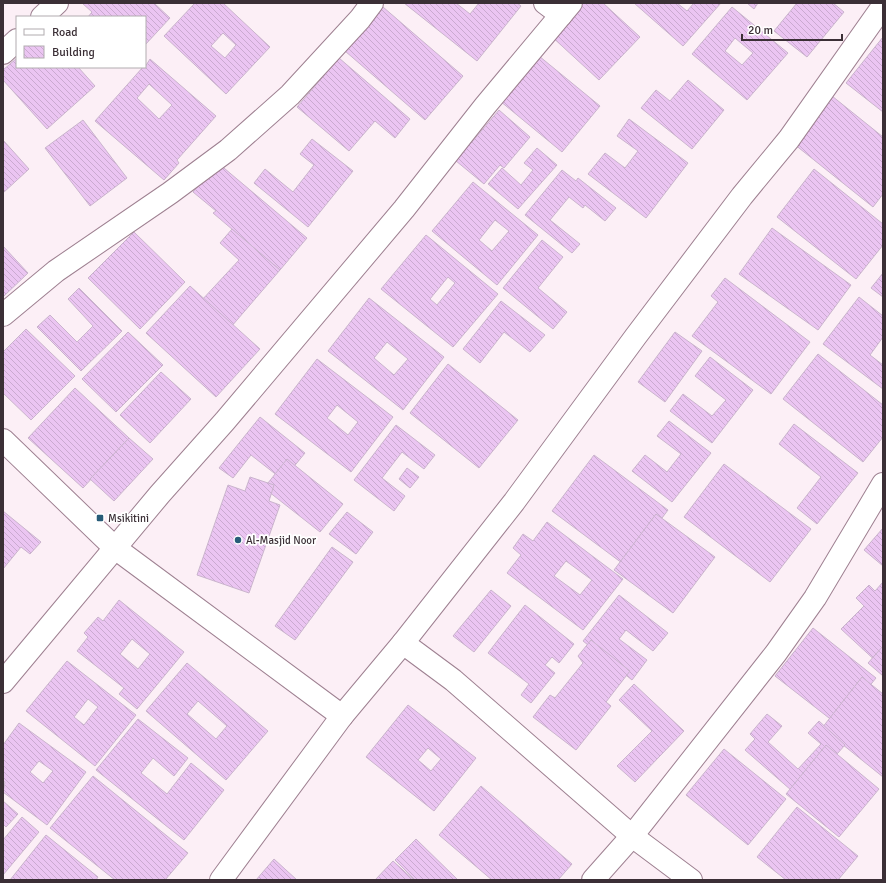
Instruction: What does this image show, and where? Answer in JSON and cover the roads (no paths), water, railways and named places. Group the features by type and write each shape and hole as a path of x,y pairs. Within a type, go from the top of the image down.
{"street":[{"path":"43,16 57,3"},
{"path":"3,315 56,271 170,193 228,150 290,95 360,19 372,3"},
{"path":"221,880 342,716 403,643 514,502 636,336 789,139 883,6"},
{"path":"3,682 115,548 404,209 485,106 559,7"},
{"path":"3,53 16,41"},
{"path":"3,440 115,548 342,716"},
{"path":"593,880 632,836 776,654 816,598 883,484"},
{"path":"403,643 453,680 632,836 691,880"}],"place":[{"name":"Msikitini","path":"100,518"},
{"name":"Al-Masjid Noor","path":"238,540"}]}
